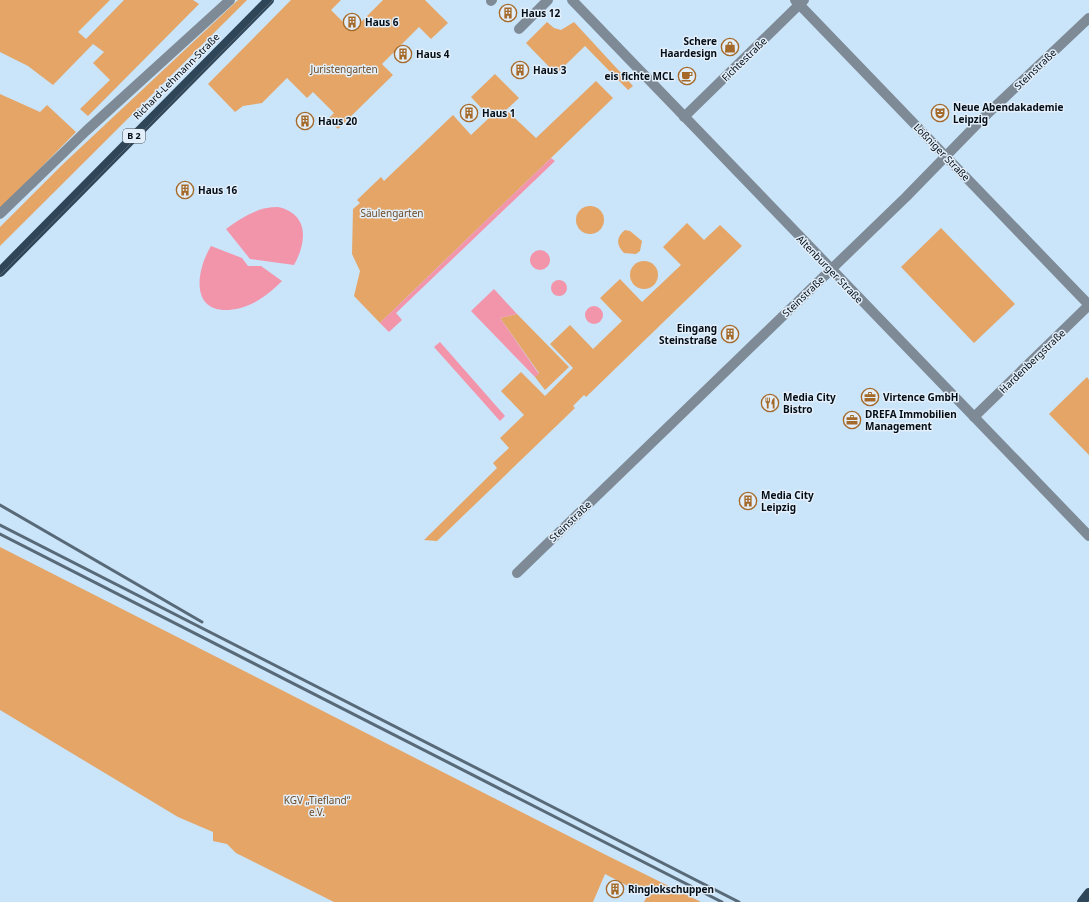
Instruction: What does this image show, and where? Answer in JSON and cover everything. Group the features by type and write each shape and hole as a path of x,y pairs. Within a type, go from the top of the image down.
{"main road":[{"name":"Richard-Lehmann-Straße","path":"0,272 269,0"},
{"path":"1082,902 1089,893"}],"street":[{"name":"Richard-Lehmann-Straße","path":"0,214 86,131 230,0"},
{"path":"519,29 548,0"},
{"name":"Altenburger Straße","path":"572,0 1089,536"},
{"name":"Fichtestraße","path":"684,117 799,2"},
{"name":"Lößniger Straße","path":"799,2 1089,305"},
{"name":"Steinstraße","path":"517,573 946,156 983,118 1089,18"},
{"name":"Hardenbergstraße","path":"974,417 1089,305"}],"green space":[{"path":"0,0 110,0 78,32 86,39 124,0 193,0 199,4 88,116 80,109 110,80 93,63 104,52 93,44 53,85 28,66 0,52"},
{"path":"238,0 247,0 0,246 0,227 62,165"},
{"name":"Juristengarten","path":"291,0 341,0 331,10 352,31 383,0 425,0 448,23 431,39 419,27 382,64 393,75 338,129 328,119 334,113 313,92 307,98 287,78 262,103 243,106 235,112 208,84"},
{"path":"547,22 554,28 561,30 574,22 633,86 628,90 585,46 556,74 526,43"},
{"name":"Säulengarten","path":"495,74 519,98 506,110 536,138 596,81 613,98 380,323 354,296 360,271 352,254 353,209 360,203 357,200 381,177 384,181 453,115 471,135 490,117 471,97"},
{"path":"0,94 40,112 47,105 76,132 0,209"},
{"path":"590,206 600,210 604,220 600,230 590,234 580,230 576,220 580,210"},
{"path":"687,223 704,240 720,225 742,246 586,397 584,395 573,406 575,408 437,541 424,540 497,468 493,463 509,448 500,438 524,415 501,391 521,372 545,396 573,368 550,344 570,325 593,349 622,321 600,298 620,279 642,302 681,265 663,247"},
{"path":"941,228 1015,304 974,343 901,267"},
{"path":"625,230 630,231 642,241 640,251 636,254 624,253 618,244 620,235"},
{"path":"644,261 654,265 658,275 654,285 644,289 634,285 630,275 634,265"},
{"path":"517,314 569,367 545,390 535,377 539,373 500,318"},
{"path":"1087,377 1089,380 1089,455 1049,414"},
{"name":"KGV „Tiefland“ e.V.","path":"0,547 701,902 644,902 647,896 605,874 593,902 334,902 236,853 227,844 213,841 213,832 178,817 0,710"}],"shaded area":[{"path":"551,158 555,161 396,313 402,320 389,332 380,323"},
{"path":"271,207 278,207 288,211 300,222 303,238 294,265 250,259 226,229 238,220 257,211"},
{"path":"211,246 242,258 248,266 261,266 282,281 265,296 244,307 229,310 216,309 207,304 202,297 200,287 202,266"},
{"path":"540,250 547,253 550,260 547,267 540,270 533,267 530,260 533,253"},
{"path":"556,280 562,280 567,285 565,294 562,296 556,296 551,291 551,285"},
{"path":"494,289 517,314 500,318 539,374 535,377 471,311"},
{"path":"594,306 600,309 603,315 600,321 594,324 588,321 585,315 588,309"},
{"path":"440,342 505,416 500,421 434,347"}],"tram line":[{"path":"0,275 273,0"}],"railway":[{"path":"0,505 202,622"},
{"path":"0,525 739,902"},
{"path":"0,534 722,902"}],"place":[{"name":"Haus 12","path":"508,13"},
{"name":"Haus 6","path":"352,22"},
{"name":"Schere Haardesign","path":"730,47"},
{"name":"Haus 4","path":"403,54"},
{"name":"Haus 3","path":"520,70"},
{"name":"eis fichte MCL","path":"687,76"},
{"name":"Haus 1","path":"469,113"},
{"name":"Neue Abendakademie Leipzig","path":"940,113"},
{"name":"Haus 20","path":"305,121"},
{"name":"Haus 16","path":"185,190"},
{"name":"Eingang Steinstraße","path":"730,334"},
{"name":"Virtence GmbH","path":"870,397"},
{"name":"Media City Bistro","path":"770,403"},
{"name":"DREFA Immobilien Management","path":"852,420"},
{"name":"Media City Leipzig","path":"748,501"},
{"name":"Ringlokschuppen","path":"615,889"}]}
